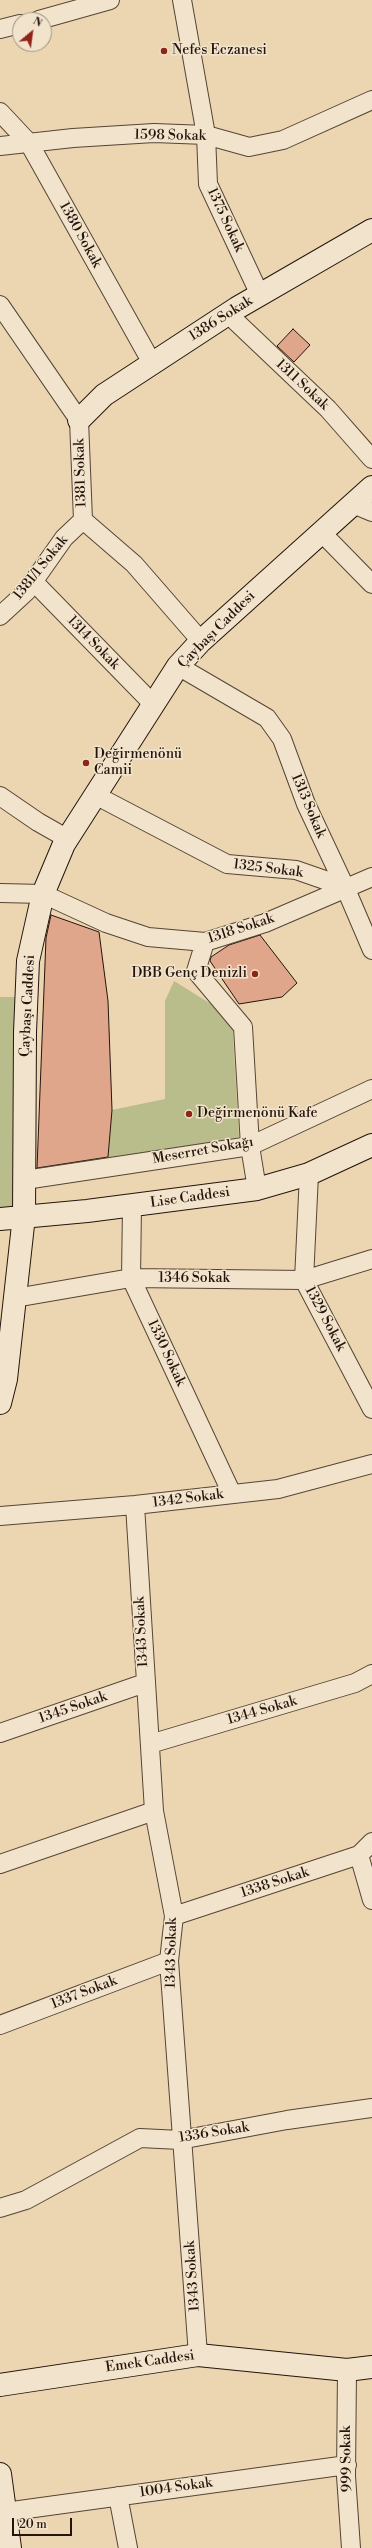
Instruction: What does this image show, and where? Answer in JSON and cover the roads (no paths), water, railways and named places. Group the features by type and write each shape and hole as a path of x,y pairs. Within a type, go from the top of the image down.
{"main road":[{"name":"1386 Sokak","path":"79,420 104,395 152,363 228,314 372,230"},
{"name":"Çaybaşı Caddesi","path":"0,1403 6,1380 6,1329 15,1298 24,1216 25,1032 28,962 43,894 68,839 178,666 201,641 290,559 322,534 363,508 372,487"},
{"name":"Lise Caddesi","path":"0,1219 132,1206 257,1189 309,1174 369,1151"},
{"name":"Emek Caddesi","path":"0,2385 198,2355 347,2370 372,2367"},
{"path":"0,2474 10,2548"}],"street":[{"path":"52,16 110,0"},
{"name":"1375 Sokak","path":"182,0 206,135 208,184 260,295"},
{"path":"0,29 12,26"},
{"name":"1598 Sokak","path":"0,146 154,133 206,135 248,147 283,140 372,100"},
{"name":"1380 Sokak","path":"0,112 29,143 152,363"},
{"name":"1381 Sokak","path":"0,305 79,420 83,520 134,564 201,641"},
{"name":"1311 Sokak","path":"228,314 328,408 372,459"},
{"name":"1381/1 Sokak","path":"1,613 34,581 64,538 83,520"},
{"path":"322,534 372,584"},
{"name":"1314 Sokak","path":"34,581 153,704"},
{"name":"1313 Sokak","path":"178,666 267,718 282,739 306,804 346,887 372,950"},
{"name":"1325 Sokak","path":"95,795 124,812 227,864 296,870 346,887"},
{"path":"0,796 38,822 68,839"},
{"path":"346,887 372,877"},
{"name":"1318 Sokak","path":"43,894 106,923 148,937 205,942 266,923 346,887"},
{"path":"0,893 43,894"},
{"path":"205,942 196,971 243,1027 250,1146 257,1189"},
{"name":"Meserret Sokağı","path":"25,1180 250,1146 372,1089"},
{"name":"1329 Sokak","path":"309,1174 304,1280 372,1409"},
{"name":"1330 Sokak","path":"132,1206 131,1278 232,1494"},
{"name":"1346 Sokak","path":"15,1298 131,1278 304,1280 372,1259"},
{"name":"1342 Sokak","path":"0,1516 135,1505 278,1489 372,1464"},
{"name":"1343 Sokak","path":"135,1505 154,1811 174,1916 169,1961 180,2140 189,2215 198,2355"},
{"name":"1344 Sokak","path":"150,1744 355,1683 372,1674"},
{"name":"1345 Sokak","path":"0,1733 145,1683"},
{"path":"0,1864 154,1811"},
{"name":"1338 Sokak","path":"174,1916 359,1854 372,1842"},
{"path":"359,1854 372,1900"},
{"name":"1337 Sokak","path":"0,2025 169,1961"},
{"name":"1336 Sokak","path":"0,2208 26,2200 140,2138 180,2140 287,2120 372,2108"},
{"name":"999 Sokak","path":"347,2370 346,2465 351,2548"},
{"name":"1004 Sokak","path":"5,2512 346,2465"},
{"path":"118,2496 128,2548"}],"place":[{"name":"Nefes Eczanesi","path":"164,51"},
{"name":"Değirmenönü Camii","path":"86,763"},
{"name":"DBB Genç Denizli","path":"255,974"},
{"name":"Değirmenönü Kafe","path":"189,1114"}]}
